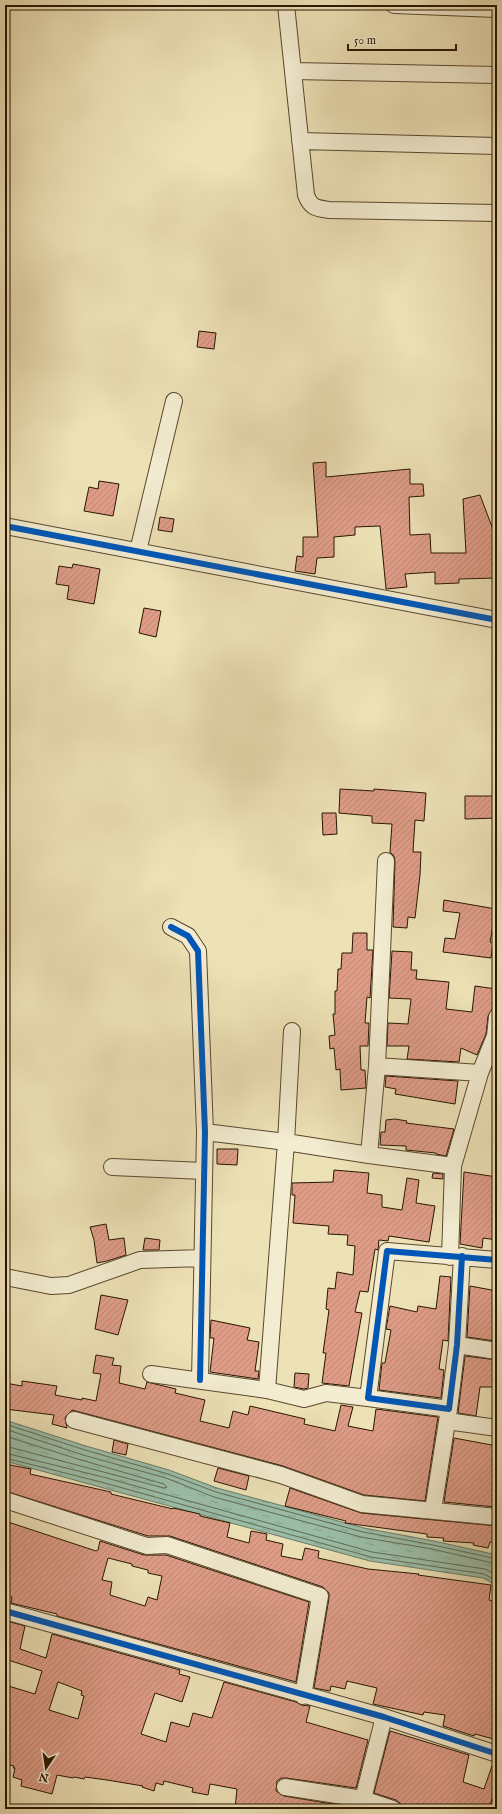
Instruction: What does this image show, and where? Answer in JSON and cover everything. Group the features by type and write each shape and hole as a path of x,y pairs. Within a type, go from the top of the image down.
{"street":[{"path":"286,5 306,195 309,204 316,208 329,210 497,213"},
{"path":"394,5 497,9"},
{"path":"293,71 497,75"},
{"path":"300,141 497,146"},
{"path":"138,551 174,401"},
{"path":"5,526 497,620"},
{"path":"369,1155 377,1066 386,861"},
{"path":"171,927 188,936 198,951 205,1132 200,1380"},
{"path":"433,1510 457,1345 453,1166 480,1073 495,1036 497,1017"},
{"path":"267,1390 286,1142 292,1031"},
{"path":"377,1066 480,1073"},
{"path":"205,1132 453,1166"},
{"path":"112,1167 204,1171"},
{"path":"368,1398 387,1251 497,1260"},
{"path":"5,1278 51,1286 70,1285 140,1260 202,1258"},
{"path":"457,1345 497,1351"},
{"path":"151,1374 267,1390 304,1400 326,1393 368,1398 448,1415 497,1428"},
{"path":"74,1420 281,1475 362,1504 497,1516"},
{"path":"5,1500 147,1546 167,1545 320,1596 303,1696"},
{"path":"5,1611 303,1696 384,1717 497,1754"},
{"path":"363,1799 384,1717"},
{"path":"285,1787 363,1799 392,1809"}],"water":[{"path":"5,1420 86,1446 169,1470 217,1488 364,1528 497,1555 497,1586 483,1578 370,1561 5,1461"}],"building":[{"path":"199,331 216,333 214,349 197,347"},
{"path":"326,462 326,477 410,469 410,484 423,484 424,496 409,497 410,535 430,534 431,553 466,553 463,499 480,495 497,540 497,578 459,579 459,583 435,584 435,572 405,574 407,587 386,589 380,526 355,527 355,535 334,537 334,557 317,558 315,574 295,571 297,556 303,557 303,537 318,537 313,463"},
{"path":"99,481 119,484 113,516 84,511 89,487 98,489"},
{"path":"160,517 174,519 172,532 158,530"},
{"path":"73,564 100,569 94,604 67,599 69,586 56,584 59,566 72,568"},
{"path":"144,608 161,611 156,637 139,633"},
{"path":"340,789 374,791 374,789 426,793 424,821 415,820 413,852 421,852 420,875 415,918 408,917 407,928 393,927 395,861 394,856 390,852 392,824 372,823 372,816 339,813"},
{"path":"465,796 496,796 497,818 465,819"},
{"path":"322,813 336,813 337,834 323,835"},
{"path":"444,900 496,909 490,942 493,943 491,958 443,952 445,938 455,939 460,913 443,911"},
{"path":"353,933 367,933 367,950 373,950 370,998 367,997 365,1023 369,1023 368,1046 360,1046 361,1070 365,1070 366,1088 341,1090 340,1069 336,1070 334,1048 330,1049 329,1036 335,1035 333,1014 335,1014 335,991 337,991 338,969 341,969 342,953 352,953"},
{"path":"392,951 412,952 411,970 417,970 416,979 449,982 446,1009 472,1012 475,986 496,989 493,1008 488,1016 486,1034 477,1055 461,1048 459,1062 407,1059 409,1046 387,1046 388,1023 408,1024 411,999 389,998"},
{"path":"386,1076 458,1081 455,1104 395,1094 396,1089 385,1087"},
{"path":"395,1119 407,1121 406,1123 454,1129 446,1156 436,1153 406,1150 406,1146 380,1145 381,1132 385,1132 386,1120"},
{"path":"217,1149 238,1149 237,1165 217,1164"},
{"path":"334,1170 369,1173 367,1193 382,1195 382,1207 402,1210 407,1178 419,1180 416,1203 435,1206 429,1242 389,1236 388,1241 379,1240 378,1250 375,1249 368,1292 360,1291 355,1312 362,1313 349,1386 322,1383 326,1353 323,1353 329,1310 326,1309 328,1288 335,1289 337,1272 353,1275 355,1246 347,1245 348,1235 328,1234 329,1226 293,1223 295,1195 292,1195 292,1183 333,1182"},
{"path":"464,1172 497,1177 497,1240 483,1238 482,1248 460,1244"},
{"path":"433,1173 443,1174 443,1179 432,1178"},
{"path":"106,1224 109,1240 124,1238 126,1255 97,1263 94,1240 90,1227"},
{"path":"145,1238 160,1240 159,1250 143,1250"},
{"path":"440,1276 451,1277 448,1341 443,1340 439,1369 444,1370 441,1398 379,1390 382,1363 385,1363 391,1330 386,1329 390,1306 417,1312 418,1306 436,1309"},
{"path":"470,1286 497,1291 493,1316 497,1317 495,1341 467,1337"},
{"path":"101,1295 128,1300 118,1335 95,1329"},
{"path":"211,1320 250,1328 247,1340 259,1342 255,1371 259,1371 258,1379 210,1372 214,1338 210,1338"},
{"path":"96,1355 114,1358 112,1365 121,1366 119,1383 145,1389 147,1382 176,1389 175,1393 205,1400 200,1421 229,1428 233,1411 248,1415 250,1406 305,1419 304,1424 335,1431 341,1405 353,1407 348,1426 373,1431 376,1409 438,1417 425,1501 364,1495 283,1466 72,1410 65,1418 67,1428 52,1424 54,1415 5,1409 5,1383 22,1386 22,1381 57,1386 55,1395 96,1401 101,1374 93,1373"},
{"path":"465,1356 497,1360 497,1387 480,1387 476,1416 458,1413"},
{"path":"295,1373 309,1374 308,1388 304,1389 294,1387"},
{"path":"454,1438 497,1446 497,1494 495,1507 444,1502"},
{"path":"114,1440 128,1444 126,1455 112,1452"},
{"path":"5,1464 31,1469 30,1474 111,1492 111,1494 200,1514 200,1516 230,1523 227,1537 249,1543 251,1531 267,1534 266,1540 283,1544 281,1556 302,1560 305,1548 319,1551 318,1558 368,1569 419,1574 418,1575 491,1585 489,1600 497,1602 497,1740 475,1734 474,1736 443,1726 445,1715 424,1712 423,1715 373,1704 377,1688 347,1681 345,1689 331,1686 330,1691 314,1688 329,1598 329,1593 323,1587 170,1536 148,1536 5,1491"},
{"path":"218,1468 249,1476 246,1490 214,1481"},
{"path":"290,1488 361,1513 497,1526 497,1543 490,1542 488,1548 473,1545 474,1543 443,1541 444,1538 427,1537 427,1534 345,1523 346,1521 285,1506"},
{"path":"5,1521 96,1551 98,1550 100,1541 144,1555 166,1555 309,1602 296,1682 57,1616 57,1614 11,1603 12,1597 5,1596","holes":["108,1558 132,1564 132,1566 148,1570 148,1573 162,1576 157,1600 148,1597 145,1606 110,1595 112,1582 102,1580"]},
{"path":"7,1621 25,1626 20,1649 46,1658 52,1634 180,1670 179,1674 190,1677 182,1702 155,1693 141,1734 166,1742 171,1722 189,1727 193,1713 212,1718 224,1682 296,1702 301,1705 310,1706 306,1722 368,1740 356,1788 281,1778 277,1781 276,1791 284,1796 363,1809 235,1809 237,1789 210,1784 208,1795 192,1792 193,1788 164,1781 163,1785 156,1783 154,1791 142,1787 143,1786 107,1780 85,1777 84,1779 73,1778 57,1775 52,1794 21,1786 22,1780 13,1777 14,1766 5,1764 5,1685 35,1694 42,1671 5,1659 5,1629","holes":["58,1682 82,1691 81,1695 84,1696 78,1719 49,1710"]},
{"path":"390,1731 469,1755 463,1782 484,1789 493,1763 497,1763 497,1790 495,1789 489,1809 437,1809 417,1804 417,1809 402,1809 400,1803 396,1800 374,1793"}],"cycle path":[{"path":"5,526 497,620"},
{"path":"171,927 188,936 198,951 205,1132 200,1380"},
{"path":"462,1256 457,1345 449,1409 368,1398 387,1251 497,1260"},
{"path":"5,1611 384,1717 497,1754"}]}
